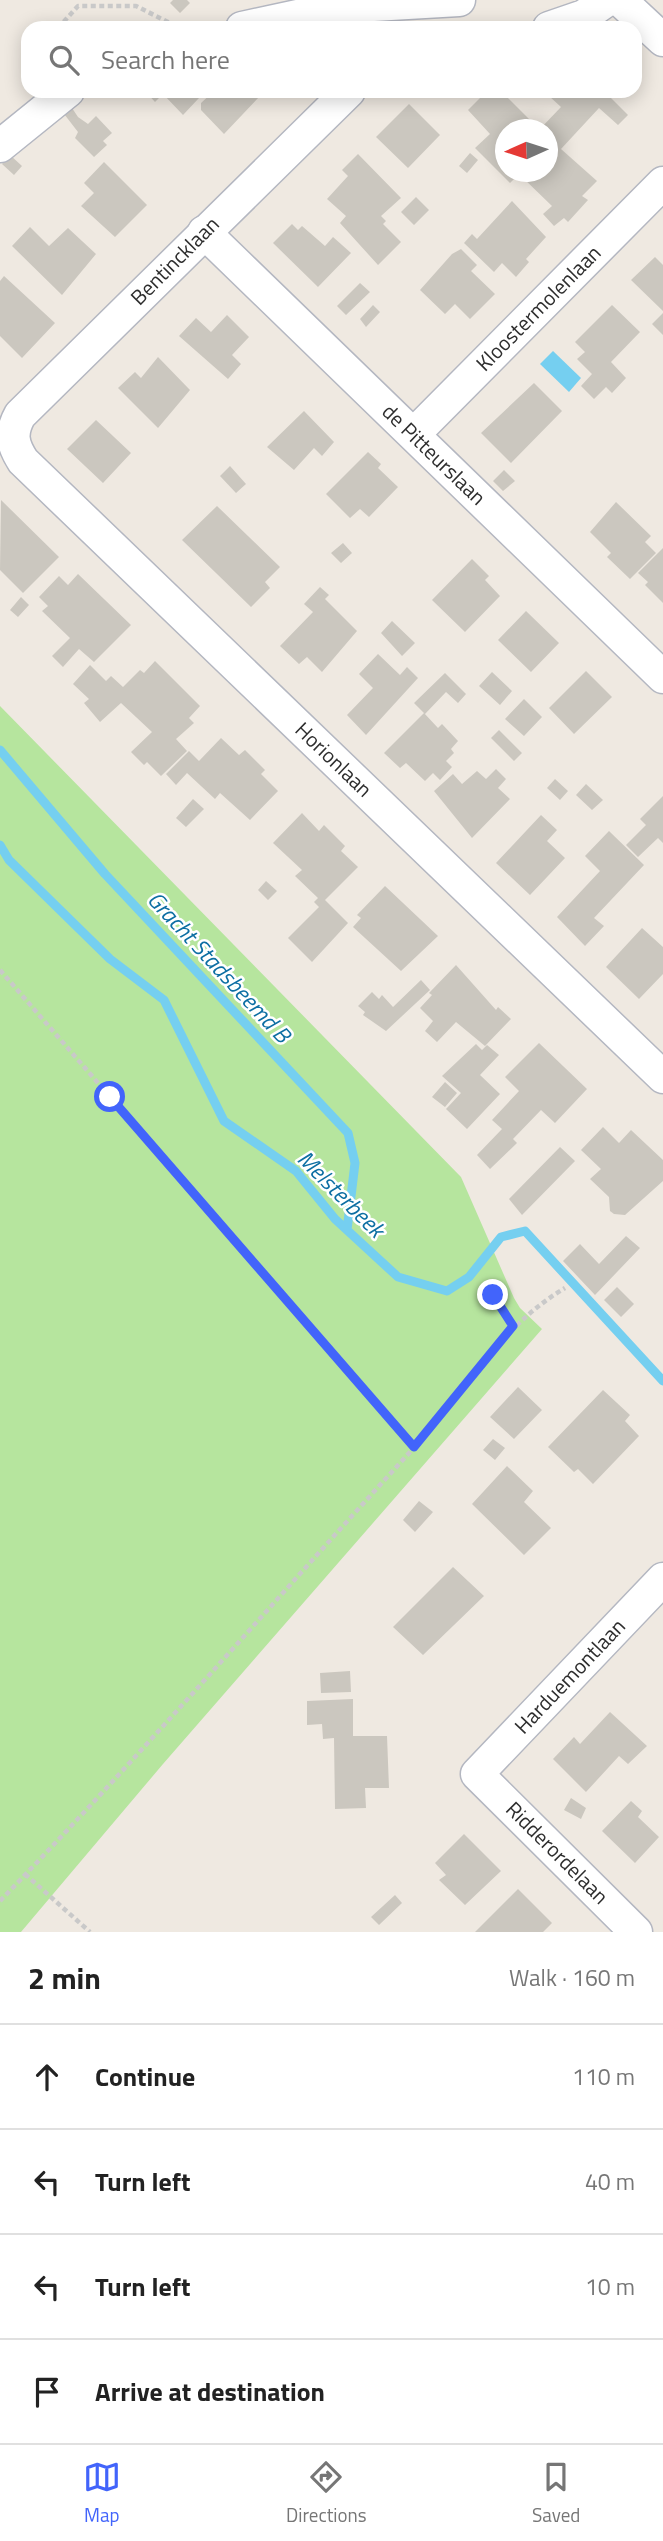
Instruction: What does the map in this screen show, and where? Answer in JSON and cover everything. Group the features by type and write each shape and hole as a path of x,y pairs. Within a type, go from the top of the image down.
{"street":[{"path":"275,21 340,7 459,0"},
{"path":"569,21 584,16 607,0"},
{"path":"621,0 663,40"},
{"path":"0,146 59,98"},
{"name":"Bentincklaan","path":"12,438 20,415 342,98"},
{"name":"Kloostermolenlaan","path":"414,434 663,183"},
{"name":"de Pitteurslaan","path":"204,233 663,677"},
{"name":"Horionlaan","path":"12,438 23,461 663,1077"},
{"name":"Harduemontlaan","path":"477,1774 663,1579"},
{"name":"Ridderordelaan","path":"477,1774 636,1932"}],"path":[{"path":"64,21 78,6 136,3 168,21"},
{"path":"0,970 414,1447"},
{"path":"0,1900 414,1447 513,1326 537,1305 565,1289"},
{"path":"493,1295 513,1326"},
{"path":"25,1874 90,1932"}],"green space":[{"path":"0,706 461,1177 514,1298 520,1308 542,1329 163,1764 21,1932 0,1932"}],"water":[{"path":"553,351 581,378 569,392 540,364"}],"building":[{"path":"173,0 187,0 190,3 180,13 170,3"},
{"path":"167,98 199,98 183,115"},
{"path":"206,98 258,98 224,134 201,110 201,103"},
{"path":"480,98 508,98 529,119 495,119 495,168 475,148 490,134 468,110"},
{"path":"551,98 611,98 628,115 618,125 599,108 561,149 597,181 582,196 588,200 568,222 564,218 554,226 543,214 552,206 527,182 558,182 558,119 550,119 561,107"},
{"path":"409,104 440,135 408,168 376,137"},
{"path":"70,105 78,117 88,124 96,116 112,133 103,141 107,145 94,157 75,138 78,132 61,110"},
{"path":"470,153 478,160 467,173 459,166"},
{"path":"358,154 401,198 381,216 386,221 383,224 401,242 378,265 340,223 346,216 327,199 348,176 342,170"},
{"path":"10,155 22,166 14,175 2,164"},
{"path":"104,162 147,205 115,237 81,206 94,193 84,183"},
{"path":"416,197 429,210 414,225 401,212"},
{"path":"512,201 546,237 526,259 529,262 516,277 502,263 494,272 464,243 472,234 477,239"},
{"path":"292,224 298,230 302,226 325,246 333,237 351,253 318,287 273,243"},
{"path":"30,227 49,246 68,228 96,254 62,295 12,246"},
{"path":"461,249 477,265 471,271 495,294 470,319 455,304 445,314 420,290 452,254"},
{"path":"655,257 663,265 663,311 631,280"},
{"path":"4,276 55,323 22,358 0,336 0,281"},
{"path":"360,283 370,292 346,315 337,306"},
{"path":"373,305 380,312 366,327 360,319"},
{"path":"612,305 640,332 611,362 626,378 612,393 606,387 594,399 581,386 592,374 577,359 585,352 575,342"},
{"path":"663,313 663,335 652,324"},
{"path":"227,315 249,337 232,355 241,364 228,379 179,336 196,318 211,332"},
{"path":"158,357 190,390 158,428 118,388 135,372 141,378"},
{"path":"534,383 562,411 511,463 481,433"},
{"path":"304,411 334,442 322,456 314,448 294,470 267,447"},
{"path":"96,420 131,453 103,483 67,449"},
{"path":"368,452 381,464 378,468 398,487 369,517 360,509 350,518 326,494"},
{"path":"230,466 246,484 236,493 220,476"},
{"path":"504,470 515,481 503,491 493,481"},
{"path":"1,500 59,557 23,593 0,570"},
{"path":"616,502 651,536 645,542 656,553 630,579 607,557 611,553 590,532"},
{"path":"217,506 280,567 265,582 270,588 251,607 182,540"},
{"path":"343,543 352,553 341,563 331,553"},
{"path":"663,548 663,603 645,585 648,582 638,573"},
{"path":"472,559 489,576 485,580 500,596 465,632 432,600"},
{"path":"78,574 131,625 94,662 79,649 63,667 52,656 70,638 42,611 48,606 39,597 59,576 68,585"},
{"path":"320,587 329,595 325,599 357,631 322,672 307,657 299,664 280,646 313,612 304,604"},
{"path":"21,597 29,605 18,617 10,610"},
{"path":"526,611 559,643 531,672 498,640"},
{"path":"392,621 415,643 402,656 381,633"},
{"path":"378,654 400,675 407,667 418,678 366,735 347,715 373,688 359,674"},
{"path":"155,661 200,706 189,718 194,723 176,739 187,751 161,776 147,762 144,765 131,752 152,732 121,703 100,722 84,703 89,699 73,684 90,665 106,681 111,676 123,687 140,670 144,673"},
{"path":"586,671 612,697 574,734 549,708"},
{"path":"492,672 512,691 500,705 479,686"},
{"path":"445,673 466,694 458,703 446,692 425,714 414,703"},
{"path":"524,699 542,717 524,736 505,719"},
{"path":"424,713 438,728 442,724 458,741 451,749 454,753 446,761 452,767 440,780 433,773 425,781 406,763 400,768 384,753"},
{"path":"499,730 522,753 514,761 491,738"},
{"path":"221,738 239,755 245,750 265,770 261,774 278,791 250,820 220,793 215,799 187,773 176,785 166,774 189,751 199,761"},
{"path":"496,769 506,779 498,788 510,799 472,838 434,791 453,774 462,784 477,771 486,779"},
{"path":"555,779 568,791 560,800 547,788"},
{"path":"586,784 603,800 592,810 576,795"},
{"path":"663,796 663,843 658,838 638,857 626,845 646,825 640,819"},
{"path":"193,799 204,809 186,827 176,818"},
{"path":"302,813 319,831 324,825 345,846 341,851 358,867 325,900 348,923 312,962 288,938 319,907 314,902 318,898 295,876 302,870 273,843"},
{"path":"541,815 557,830 547,841 565,858 530,895 496,863"},
{"path":"609,831 644,865 594,918 604,926 585,946 557,917 600,871 585,856"},
{"path":"266,881 277,891 268,900 258,890"},
{"path":"385,886 438,936 401,971 353,927 361,918 357,915"},
{"path":"642,928 663,947 663,974 639,999 606,967"},
{"path":"456,965 496,1010 498,1007 511,1019 485,1046 456,1022 437,1042 425,1031 433,1021 420,1008 432,995 429,993"},
{"path":"421,980 430,990 386,1031 363,1015 365,1012 358,1006 372,992 379,999 382,995 393,1007"},
{"path":"539,1043 587,1089 555,1123 541,1110 513,1139 517,1143 490,1169 477,1155 502,1129 492,1120 519,1091 505,1077"},
{"path":"476,1044 482,1050 487,1045 499,1055 480,1075 500,1094 467,1129 446,1109 461,1093 442,1076"},
{"path":"445,1082 457,1093 445,1107 432,1097"},
{"path":"603,1127 619,1143 631,1130 663,1160 663,1181 625,1215 610,1211 609,1197 590,1179 601,1169 581,1150"},
{"path":"560,1147 575,1161 522,1215 509,1199"},
{"path":"626,1236 640,1248 595,1295 563,1261 580,1244 599,1264"},
{"path":"617,1287 634,1304 621,1317 604,1300"},
{"path":"518,1387 542,1410 514,1439 490,1417"},
{"path":"603,1390 630,1415 625,1421 639,1436 593,1484 578,1469 574,1472 548,1447"},
{"path":"493,1439 505,1448 495,1460 483,1450"},
{"path":"507,1466 533,1491 524,1502 551,1528 524,1555 472,1504"},
{"path":"419,1501 433,1512 415,1532 403,1520"},
{"path":"453,1567 484,1596 423,1655 393,1627"},
{"path":"350,1671 351,1692 321,1693 320,1673"},
{"path":"353,1699 353,1736 387,1736 389,1788 365,1788 366,1808 335,1809 334,1738 323,1739 322,1724 307,1725 307,1701"},
{"path":"610,1712 647,1746 628,1764 619,1756 586,1792 553,1759 574,1737 580,1744"},
{"path":"571,1798 586,1808 581,1819 564,1810"},
{"path":"631,1801 642,1811 638,1817 659,1837 635,1863 602,1831"},
{"path":"464,1834 501,1871 465,1905 439,1880 446,1875 435,1863"},
{"path":"518,1889 552,1923 543,1932 475,1932"},
{"path":"395,1895 402,1903 379,1925 371,1917"}],"waterway":[{"name":"Gracht Stadsbeemd B","path":"0,750 105,874 348,1133 355,1163 347,1230"},
{"name":"Melsterbeek","path":"0,845 9,860 110,959 164,1000 224,1121 296,1171 335,1219 398,1277 447,1291 469,1277 501,1237 525,1231 663,1381"}],"route":[{"path":"110,1097 414,1447 513,1326 493,1295"}]}
